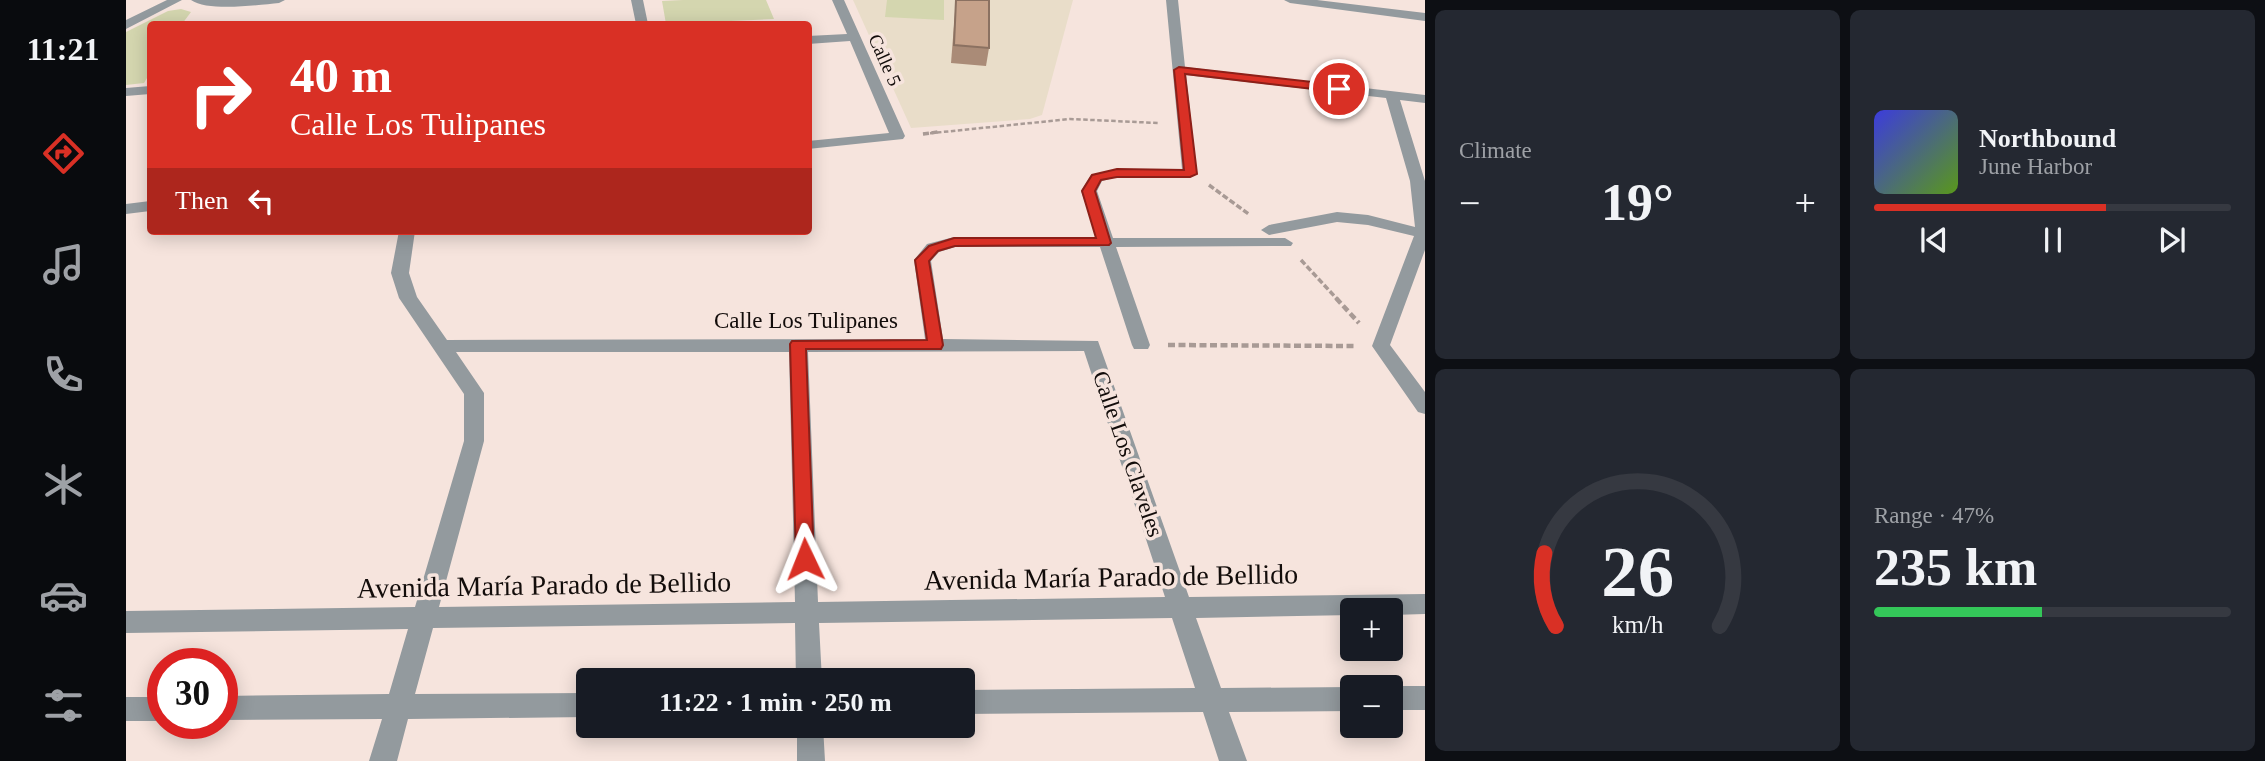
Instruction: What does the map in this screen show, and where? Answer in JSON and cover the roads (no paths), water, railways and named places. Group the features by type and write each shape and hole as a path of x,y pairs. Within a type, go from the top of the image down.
{"street":[{"path":"126,25 176,0"},
{"path":"197,0 229,3 279,0"},
{"path":"637,0 641,21"},
{"name":"Calle 5","path":"838,0 898,136"},
{"path":"1141,345 1088,191 1096,178 1117,173 1190,174 1172,0"},
{"path":"1290,0 1360,5 1425,17"},
{"path":"812,40 854,37"},
{"path":"1179,70 1425,99"},
{"path":"126,92 147,90"},
{"path":"1392,95 1422,189 1424,234 1381,346 1425,407"},
{"path":"812,145 898,136"},
{"path":"126,209 147,206"},
{"path":"1269,230 1337,217 1368,220 1424,234"},
{"path":"383,761 474,441 474,393 408,298 400,273 406,235"},
{"path":"935,345 922,260 933,248 954,242 1285,243"},
{"path":"798,344 809,668"},
{"name":"Calle Los Tulipanes","path":"441,345 1091,345"},
{"name":"Calle Los Claveles","path":"1091,345 1233,761"},
{"name":"Avenida María Parado de Bellido","path":"126,622 1425,604"},
{"path":"1403,698 1425,698"},
{"path":"975,702 1340,699"},
{"path":"238,708 576,705"},
{"path":"126,709 147,709"},
{"path":"810,738 811,761"}]}
